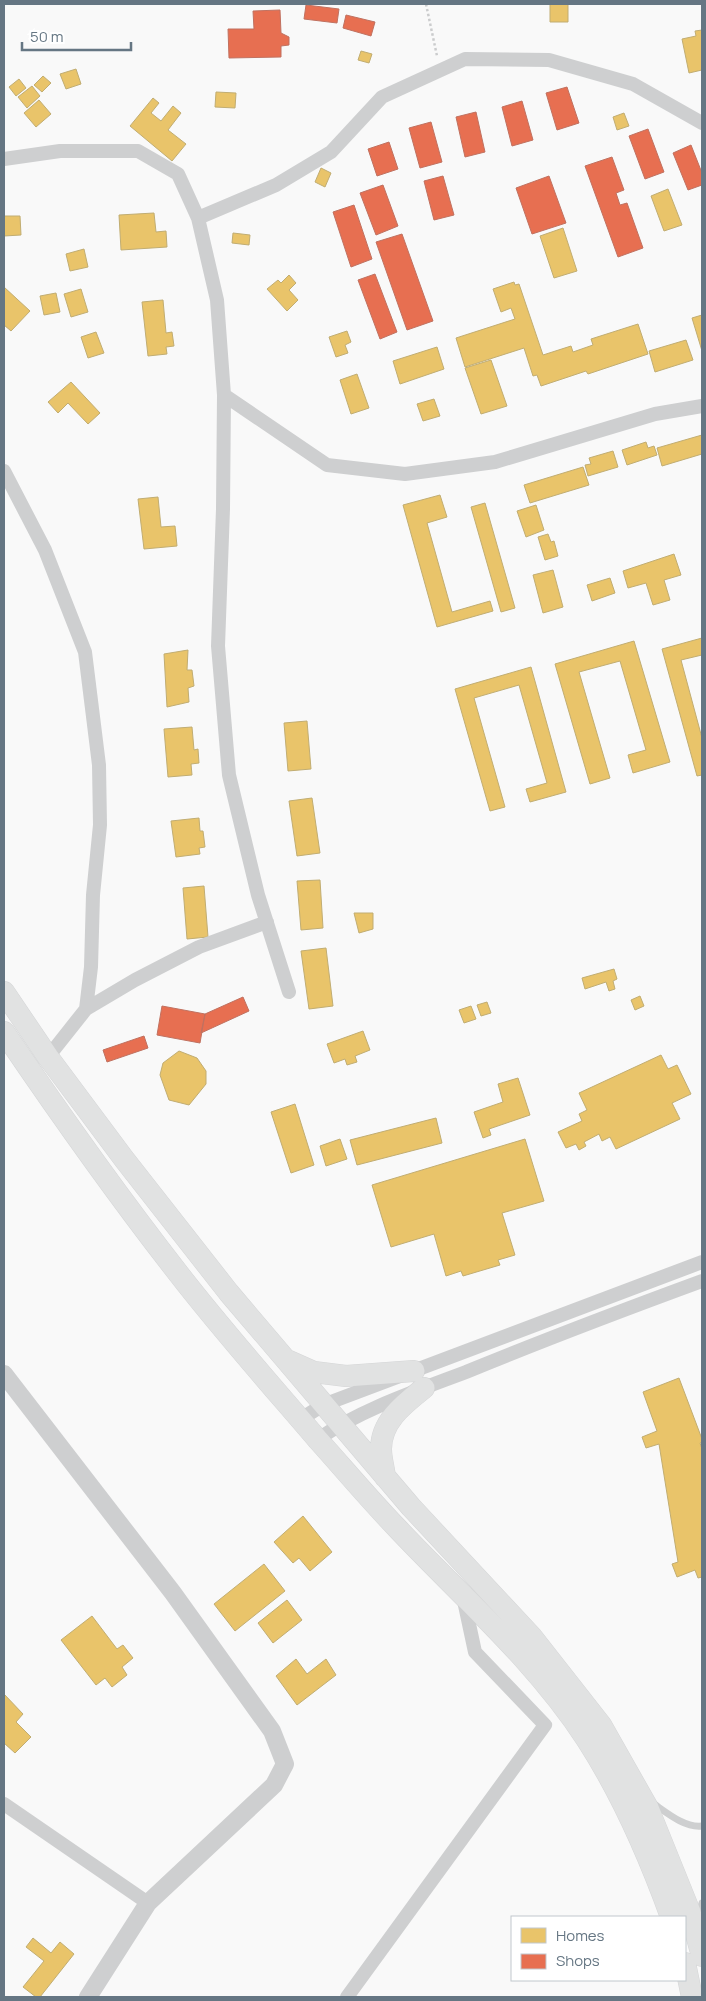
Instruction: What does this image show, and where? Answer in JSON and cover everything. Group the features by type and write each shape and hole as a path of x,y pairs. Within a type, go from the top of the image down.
{"main road":[{"path":"4,992 48,1056 229,1293 385,1477 532,1637 601,1725 648,1808 690,1912 702,1956"},
{"path":"4,1032 44,1091 178,1273 318,1440 396,1527 463,1594 517,1652 561,1704 586,1738 609,1776 640,1838 671,1916"},
{"path":"284,1359 314,1372 346,1376 419,1379"},
{"path":"385,1477 381,1449 385,1427 419,1379"},
{"path":"686,1968 692,1997"}],"street":[{"path":"198,218 276,185 331,152 382,97 465,59 549,60 634,84 702,123"},
{"path":"4,159 60,151 138,151 178,174 198,218 217,300 224,395 223,508 218,646 229,774 258,895 289,992"},
{"path":"224,395 328,465 405,474 495,462 654,414 702,406"},
{"path":"4,470 45,550 85,652 99,765 100,825 93,895 91,967 86,1010"},
{"path":"48,1056 86,1010 135,980 199,947 267,922"},
{"path":"318,1440 419,1379 702,1262"},
{"path":"301,1419 323,1405 419,1379 702,1280"},
{"path":"4,1374 190,1618 272,1731 285,1764 274,1785 148,1903 88,1997"},
{"path":"347,1997 545,1725 476,1652 463,1594"},
{"path":"4,1804 148,1903"}],"lane":[{"path":"640,1795 675,1819 696,1826 702,1826"},
{"path":"696,1935 702,1903"}],"path":[{"path":"426,4 440,71"}],"building: Homes":[{"path":"550,4 568,4 568,22 550,22"},
{"path":"702,30 702,70 689,73 682,39 696,36 695,31"},
{"path":"361,51 372,54 369,63 358,60"},
{"path":"76,69 81,84 66,89 60,74"},
{"path":"43,76 51,83 42,92 34,85"},
{"path":"19,79 26,88 16,96 9,87"},
{"path":"32,86 40,96 27,108 18,97"},
{"path":"216,92 236,93 235,108 215,107"},
{"path":"153,98 159,103 151,113 161,121 173,106 181,113 168,130 186,144 172,161 130,126"},
{"path":"39,100 51,114 36,127 24,113"},
{"path":"624,113 629,126 617,130 613,117"},
{"path":"321,168 331,173 325,187 315,182"},
{"path":"668,189 682,225 664,231 651,196"},
{"path":"154,213 156,232 166,231 167,247 121,250 119,215"},
{"path":"4,216 20,216 21,235 4,236"},
{"path":"563,228 577,271 554,278 540,236"},
{"path":"233,233 250,235 249,245 232,243"},
{"path":"84,249 88,267 70,271 66,254"},
{"path":"289,275 296,283 289,290 298,300 287,311 267,289 278,280 281,283"},
{"path":"514,282 515,285 519,284 543,355 571,346 573,352 593,345 591,339 638,324 648,354 588,374 586,371 541,386 537,375 533,376 524,348 465,367 456,338 515,319 511,308 501,312 493,289"},
{"path":"4,287 30,311 11,331 4,325"},
{"path":"81,289 88,312 71,317 64,294"},
{"path":"56,293 60,312 44,315 40,296"},
{"path":"163,300 166,333 172,332 174,346 166,347 167,354 148,356 142,302"},
{"path":"702,315 702,351 692,318"},
{"path":"347,331 351,342 345,345 348,353 336,357 329,337"},
{"path":"96,332 104,353 88,358 81,337"},
{"path":"686,340 693,360 655,372 649,351"},
{"path":"437,347 444,369 400,384 393,361"},
{"path":"491,360 507,406 481,414 465,368"},
{"path":"357,374 369,408 351,414 340,380"},
{"path":"71,382 100,413 88,424 68,403 58,413 48,402"},
{"path":"434,399 440,416 423,421 417,404"},
{"path":"702,435 702,454 662,466 657,448"},
{"path":"646,442 648,448 654,446 657,455 627,465 622,450"},
{"path":"613,451 618,467 588,476 585,465 591,464 589,458"},
{"path":"583,467 589,485 530,503 524,485"},
{"path":"440,495 447,517 427,523 452,612 490,601 493,611 437,627 403,505"},
{"path":"158,497 161,527 175,526 177,546 144,549 138,499"},
{"path":"485,503 515,608 501,612 471,507"},
{"path":"536,505 544,530 526,537 517,511"},
{"path":"548,534 551,542 554,541 558,556 545,560 538,537"},
{"path":"674,554 681,575 664,580 670,600 653,605 646,583 628,588 623,571"},
{"path":"553,570 563,607 543,613 533,575"},
{"path":"610,578 615,593 592,601 587,585"},
{"path":"702,638 702,655 681,660 702,738 702,775 697,776 662,649"},
{"path":"634,641 670,762 633,773 628,755 646,750 620,661 579,672 610,778 590,784 555,664"},
{"path":"188,650 187,670 192,670 194,686 188,688 189,702 167,707 164,654"},
{"path":"531,667 566,792 530,802 526,789 547,783 519,685 474,698 505,807 490,811 455,689"},
{"path":"307,721 311,769 288,771 284,723"},
{"path":"192,727 194,750 198,749 199,763 191,764 192,775 168,777 164,729"},
{"path":"312,798 320,853 297,856 289,801"},
{"path":"199,818 200,831 203,831 205,847 199,848 200,854 176,857 171,821"},
{"path":"320,880 323,928 301,930 297,881"},
{"path":"204,886 208,937 187,939 183,888"},
{"path":"354,913 373,913 373,929 359,933"},
{"path":"326,948 333,1006 309,1009 301,951"},
{"path":"614,969 617,979 613,981 615,989 609,991 606,982 585,989 582,978"},
{"path":"640,996 644,1006 635,1010 631,1000"},
{"path":"487,1002 491,1013 481,1016 477,1005"},
{"path":"471,1006 476,1019 464,1023 459,1010"},
{"path":"363,1031 370,1050 355,1056 357,1062 347,1065 345,1059 334,1063 327,1044"},
{"path":"179,1051 197,1058 206,1071 206,1084 189,1105 169,1100 160,1075 163,1063"},
{"path":"661,1055 668,1069 677,1065 691,1094 672,1103 680,1119 616,1149 610,1137 602,1141 599,1134 584,1142 586,1146 579,1150 576,1144 566,1148 558,1132 582,1121 579,1114 587,1110 579,1093"},
{"path":"518,1078 530,1115 489,1129 491,1135 483,1138 474,1112 503,1102 498,1084"},
{"path":"295,1104 314,1165 291,1173 271,1112"},
{"path":"436,1118 442,1143 357,1165 350,1140"},
{"path":"340,1139 347,1159 326,1166 320,1146"},
{"path":"525,1139 544,1201 502,1213 515,1255 498,1260 500,1265 463,1276 461,1271 446,1276 434,1234 391,1247 372,1185"},
{"path":"679,1378 702,1439 700,1443 702,1449 702,1577 698,1578 695,1570 677,1577 672,1564 678,1562 659,1444 646,1448 642,1437 657,1431 643,1392"},
{"path":"303,1516 332,1552 310,1571 299,1558 293,1563 274,1542"},
{"path":"264,1564 285,1591 235,1631 214,1604"},
{"path":"287,1600 302,1620 273,1643 258,1623"},
{"path":"92,1616 117,1649 123,1645 133,1658 122,1667 127,1675 112,1687 105,1678 96,1685 61,1640"},
{"path":"296,1659 307,1674 326,1659 336,1675 297,1705 276,1676"},
{"path":"4,1694 23,1714 16,1722 31,1737 15,1753 4,1743"},
{"path":"33,1938 51,1953 60,1942 74,1954 40,1997 36,1997 23,1987 44,1961 26,1947"}],"building: Shops":[{"path":"306,5 339,9 337,23 304,19"},
{"path":"280,10 281,33 289,37 289,45 281,46 281,57 229,58 228,29 254,29 253,11"},
{"path":"346,15 375,22 371,36 343,28"},
{"path":"567,87 579,123 557,130 546,93"},
{"path":"522,101 533,140 512,146 502,107"},
{"path":"476,112 485,152 465,157 456,117"},
{"path":"431,122 442,162 420,168 409,128"},
{"path":"648,129 664,172 645,179 629,136"},
{"path":"389,142 398,169 377,176 368,149"},
{"path":"691,145 702,173 702,185 688,190 673,153"},
{"path":"612,157 624,190 616,193 620,205 627,203 643,248 618,257 585,166"},
{"path":"443,176 454,215 434,220 424,181"},
{"path":"549,176 566,223 532,234 516,188"},
{"path":"383,185 398,226 376,235 360,193"},
{"path":"354,205 372,259 351,267 333,212"},
{"path":"402,234 433,321 407,330 376,242"},
{"path":"375,274 397,332 380,339 358,280"},
{"path":"243,997 249,1011 201,1033 205,1014"},
{"path":"162,1006 205,1014 200,1043 157,1035"},
{"path":"144,1036 148,1048 107,1062 103,1050"}]}
